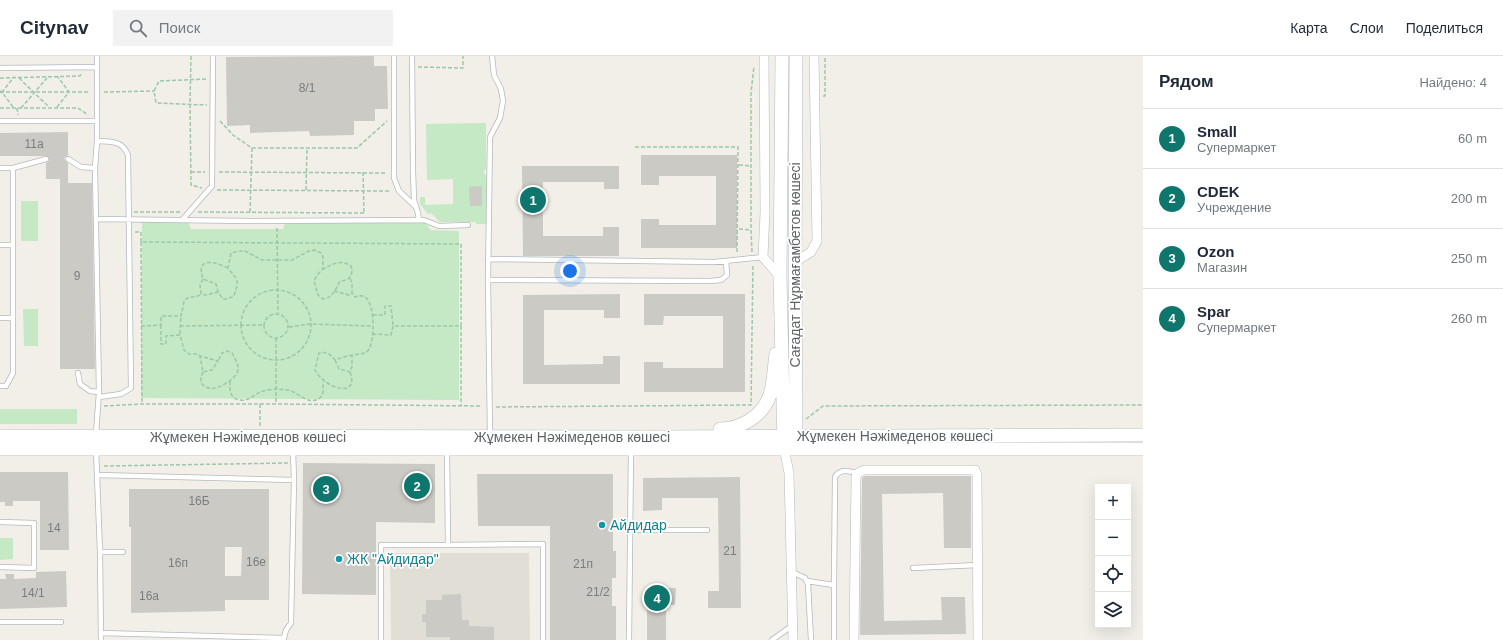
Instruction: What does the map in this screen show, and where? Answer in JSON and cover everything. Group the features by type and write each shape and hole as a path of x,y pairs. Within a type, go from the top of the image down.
{"main road":[{"name":"Сағадат Нұрмағамбетов көшесі","path":"782,56 780,277 790,442"},
{"name":"Сағадат Нұрмағамбетов көшесі","path":"790,442 795,262 796,56"},
{"path":"661,437 689,430 730,429 746,424 765,406 771,394 782,301"},
{"name":"Жұмекен Нәжімеденов көшесі","path":"0,436 96,443 293,449 447,449 631,448 790,442 1143,435"},
{"name":"Жұмекен Нәжімеденов көшесі","path":"0,449 96,443 260,437 490,436 661,437 790,442 1143,449"}],"street":[{"path":"764,56 765,212 763,257 780,277"},
{"path":"795,262 811,252 817,241 814,56"},
{"name":"Сағадат Нұрмағамбетов көшесі","path":"790,442 789,473 793,640"},
{"path":"854,640 856,478 858,473 864,470 975,470 977,475 978,640"}],"lane":[{"path":"97,56 97,141 95,168 99,395 96,443 100,552 101,640"},
{"path":"183,219 212,186 213,56"},
{"path":"394,56 394,178 399,191 415,206"},
{"path":"412,56 414,200 419,220"},
{"path":"490,436 488,259 490,137 500,118 503,101 501,89 494,75 492,56"},
{"path":"0,68 97,67"},
{"path":"0,121 97,121"},
{"path":"78,373 80,384 99,395 121,394 130,388 128,155 124,147 118,143 97,141"},
{"path":"0,168 13,168 46,159"},
{"path":"68,160 81,167 95,168"},
{"path":"0,386 6,386 13,373 13,168"},
{"path":"96,219 424,220 439,226 468,225"},
{"path":"0,245 13,245"},
{"path":"488,259 726,261 763,257"},
{"path":"488,280 711,281 721,280 727,275 726,261"},
{"path":"0,318 13,318"},
{"path":"630,640 631,448"},
{"path":"101,633 284,639 286,630 291,623 294,480 293,449"},
{"path":"447,449 448,545"},
{"path":"834,640 834,477 837,473 843,470 858,473"},
{"path":"98,475 294,480"},
{"path":"0,522 34,523 34,568 0,567"},
{"path":"630,530 707,530"},
{"path":"381,640 381,545 543,544 543,640"},
{"path":"100,552 123,552"},
{"path":"912,568 978,565"},
{"path":"792,572 805,578 808,584 811,640"},
{"path":"807,581 834,584"},
{"path":"0,622 61,622"},
{"path":"772,640 793,625"}],"path":[{"path":"191,56 191,185 209,190 399,191"},
{"path":"412,67 463,68 463,56"},
{"path":"818,95 825,96 825,56"},
{"path":"753,258 751,230 751,93 755,64"},
{"path":"0,78 80,76 85,67"},
{"path":"19,77 49,107"},
{"path":"21,108 48,77"},
{"path":"58,77 69,92"},
{"path":"0,92 14,78"},
{"path":"213,79 159,81 154,91 156,103 213,105"},
{"path":"0,92 154,91"},
{"path":"0,92 14,108"},
{"path":"56,108 69,92"},
{"path":"0,108 78,108 97,121"},
{"path":"218,120 233,135 252,148 357,148 392,117 395,117"},
{"path":"635,147 738,147 737,260"},
{"path":"250,220 252,148"},
{"path":"306,190 307,148"},
{"path":"739,165 751,166"},
{"path":"191,172 394,173"},
{"path":"128,212 364,213 363,172"},
{"path":"277,220 278,314"},
{"path":"738,229 751,230"},
{"path":"129,232 141,232 142,404"},
{"path":"141,242 461,244 461,406"},
{"path":"228,268 231,254 239,251 245,251 262,260 292,260 309,251 315,250 321,253 323,257 323,269"},
{"path":"201,294 200,285 203,279 201,267 206,263 215,262 228,268 238,280 238,284 234,296 223,299 218,292 216,284 203,279"},
{"path":"335,360 365,353 369,349 373,334 373,315 368,300 362,296 355,297 352,293 350,278 352,271 351,266 347,263 340,262 323,269 314,281 318,295 323,299 329,298 333,295 340,281 346,281 350,278"},
{"path":"277,290 290,293 300,299 310,318 310,324 311,329 308,340 300,350 290,357 276,361 254,353 246,343 241,332 241,319 246,307 254,297 265,292 277,290"},
{"path":"334,291 349,295 352,293"},
{"path":"218,292 206,295 201,294 187,298 184,302 180,326 180,335 184,350 189,354 198,354 200,356 218,361"},
{"path":"373,315 385,315 385,306 391,306 393,326 391,335 373,334"},
{"path":"278,314 286,318 288,327 284,335 276,338 268,334 264,325 268,316 278,314"},
{"path":"180,335 166,336 166,344 161,344 161,316 181,316"},
{"path":"288,327 310,324 373,326"},
{"path":"141,326 161,325"},
{"path":"180,326 264,325"},
{"path":"393,326 461,326"},
{"path":"276,338 276,404"},
{"path":"200,356 203,372 201,383 208,388 215,389 230,381 237,374 238,368 232,353 227,351 222,353 212,370 203,372"},
{"path":"350,372 339,369 330,353 324,352 320,353 315,370 323,381 333,387 340,389 348,387 352,383 350,372 352,367 352,356"},
{"path":"230,381 230,393 232,396 239,400 245,401 261,392 276,389 290,390 302,398 316,400 322,397 323,381"},
{"path":"260,404 260,437"},
{"path":"806,419 823,406 1143,405"},
{"path":"97,466 294,463"}],"shaded area":[{"path":"390,553 529,553 530,640 391,640"}],"green space":[{"path":"486,123 486,169 483,172 487,176 488,224 476,224 476,222 440,222 431,213 428,214 420,204 420,197 425,197 425,205 453,204 453,179 427,180 426,124"},
{"path":"21,201 38,201 38,241 21,241"},
{"path":"142,221 188,221 191,229 283,229 286,221 425,223 431,230 459,231 459,400 141,398"},
{"path":"23,309 38,309 38,346 24,346"},
{"path":"0,409 77,409 77,424 0,424"},
{"path":"0,538 13,538 13,559 0,560"}],"building":[{"path":"374,56 374,66 387,66 388,109 375,109 375,121 354,121 354,135 310,136 309,131 250,133 250,125 227,126 226,57"},
{"path":"68,132 68,155 64,159 68,163 68,183 92,183 95,369 60,369 60,179 46,179 46,163 50,160 47,156 0,156 0,133"},
{"path":"641,155 737,155 737,248 641,248 641,219 659,219 659,225 716,225 716,176 659,176 659,185 641,185"},
{"path":"522,166 619,166 619,189 604,189 604,182 543,182 543,236 603,236 603,227 619,227 619,256 523,256"},
{"path":"482,186 482,206 470,206 469,187"},
{"path":"620,294 620,318 604,318 604,310 544,310 544,365 603,364 603,356 620,356 620,384 523,384 523,295"},
{"path":"644,294 745,294 745,392 644,392 644,362 663,362 663,368 723,368 723,316 664,316 663,325 644,325"},
{"name":"ЖК \"Айдидар\"","path":"303,463 435,464 435,523 376,522 376,595 302,594"},
{"path":"0,472 68,472 69,550 40,550 40,501 13,501 13,506 5,506 5,502 0,502"},
{"path":"477,474 613,474 613,551 616,551 616,578 612,578 612,606 616,606 616,640 550,640 550,526 478,526"},
{"path":"865,476 971,476 971,548 944,548 943,493 882,494 884,621 942,620 941,597 965,597 966,634 860,635 862,478"},
{"path":"740,477 741,608 708,608 708,591 719,591 718,498 662,498 662,510 643,511 643,478"},
{"path":"129,489 269,489 269,600 225,600 225,611 131,613 131,527 129,527","holes":["225,547 242,547 241,576 225,576"]},
{"path":"66,571 67,607 0,609 0,579 6,579 5,574 14,574 14,579 36,578 36,572"},
{"path":"647,588 676,588 675,605 666,605 666,640 647,640"},
{"path":"461,594 462,620 469,620 469,626 494,627 494,640 450,640 450,637 426,637 426,622 422,622 422,614 426,614 426,600 442,600 442,595"}],"place":[{"name":"Small","path":"533,200"},
{"name":"CDEK","path":"417,486"},
{"name":"Ozon","path":"326,489"},
{"name":"Айдидар","path":"602,525"},
{"name":"ЖК \"Айдидар\"","path":"339,559"},
{"name":"Spar","path":"657,598"}]}
